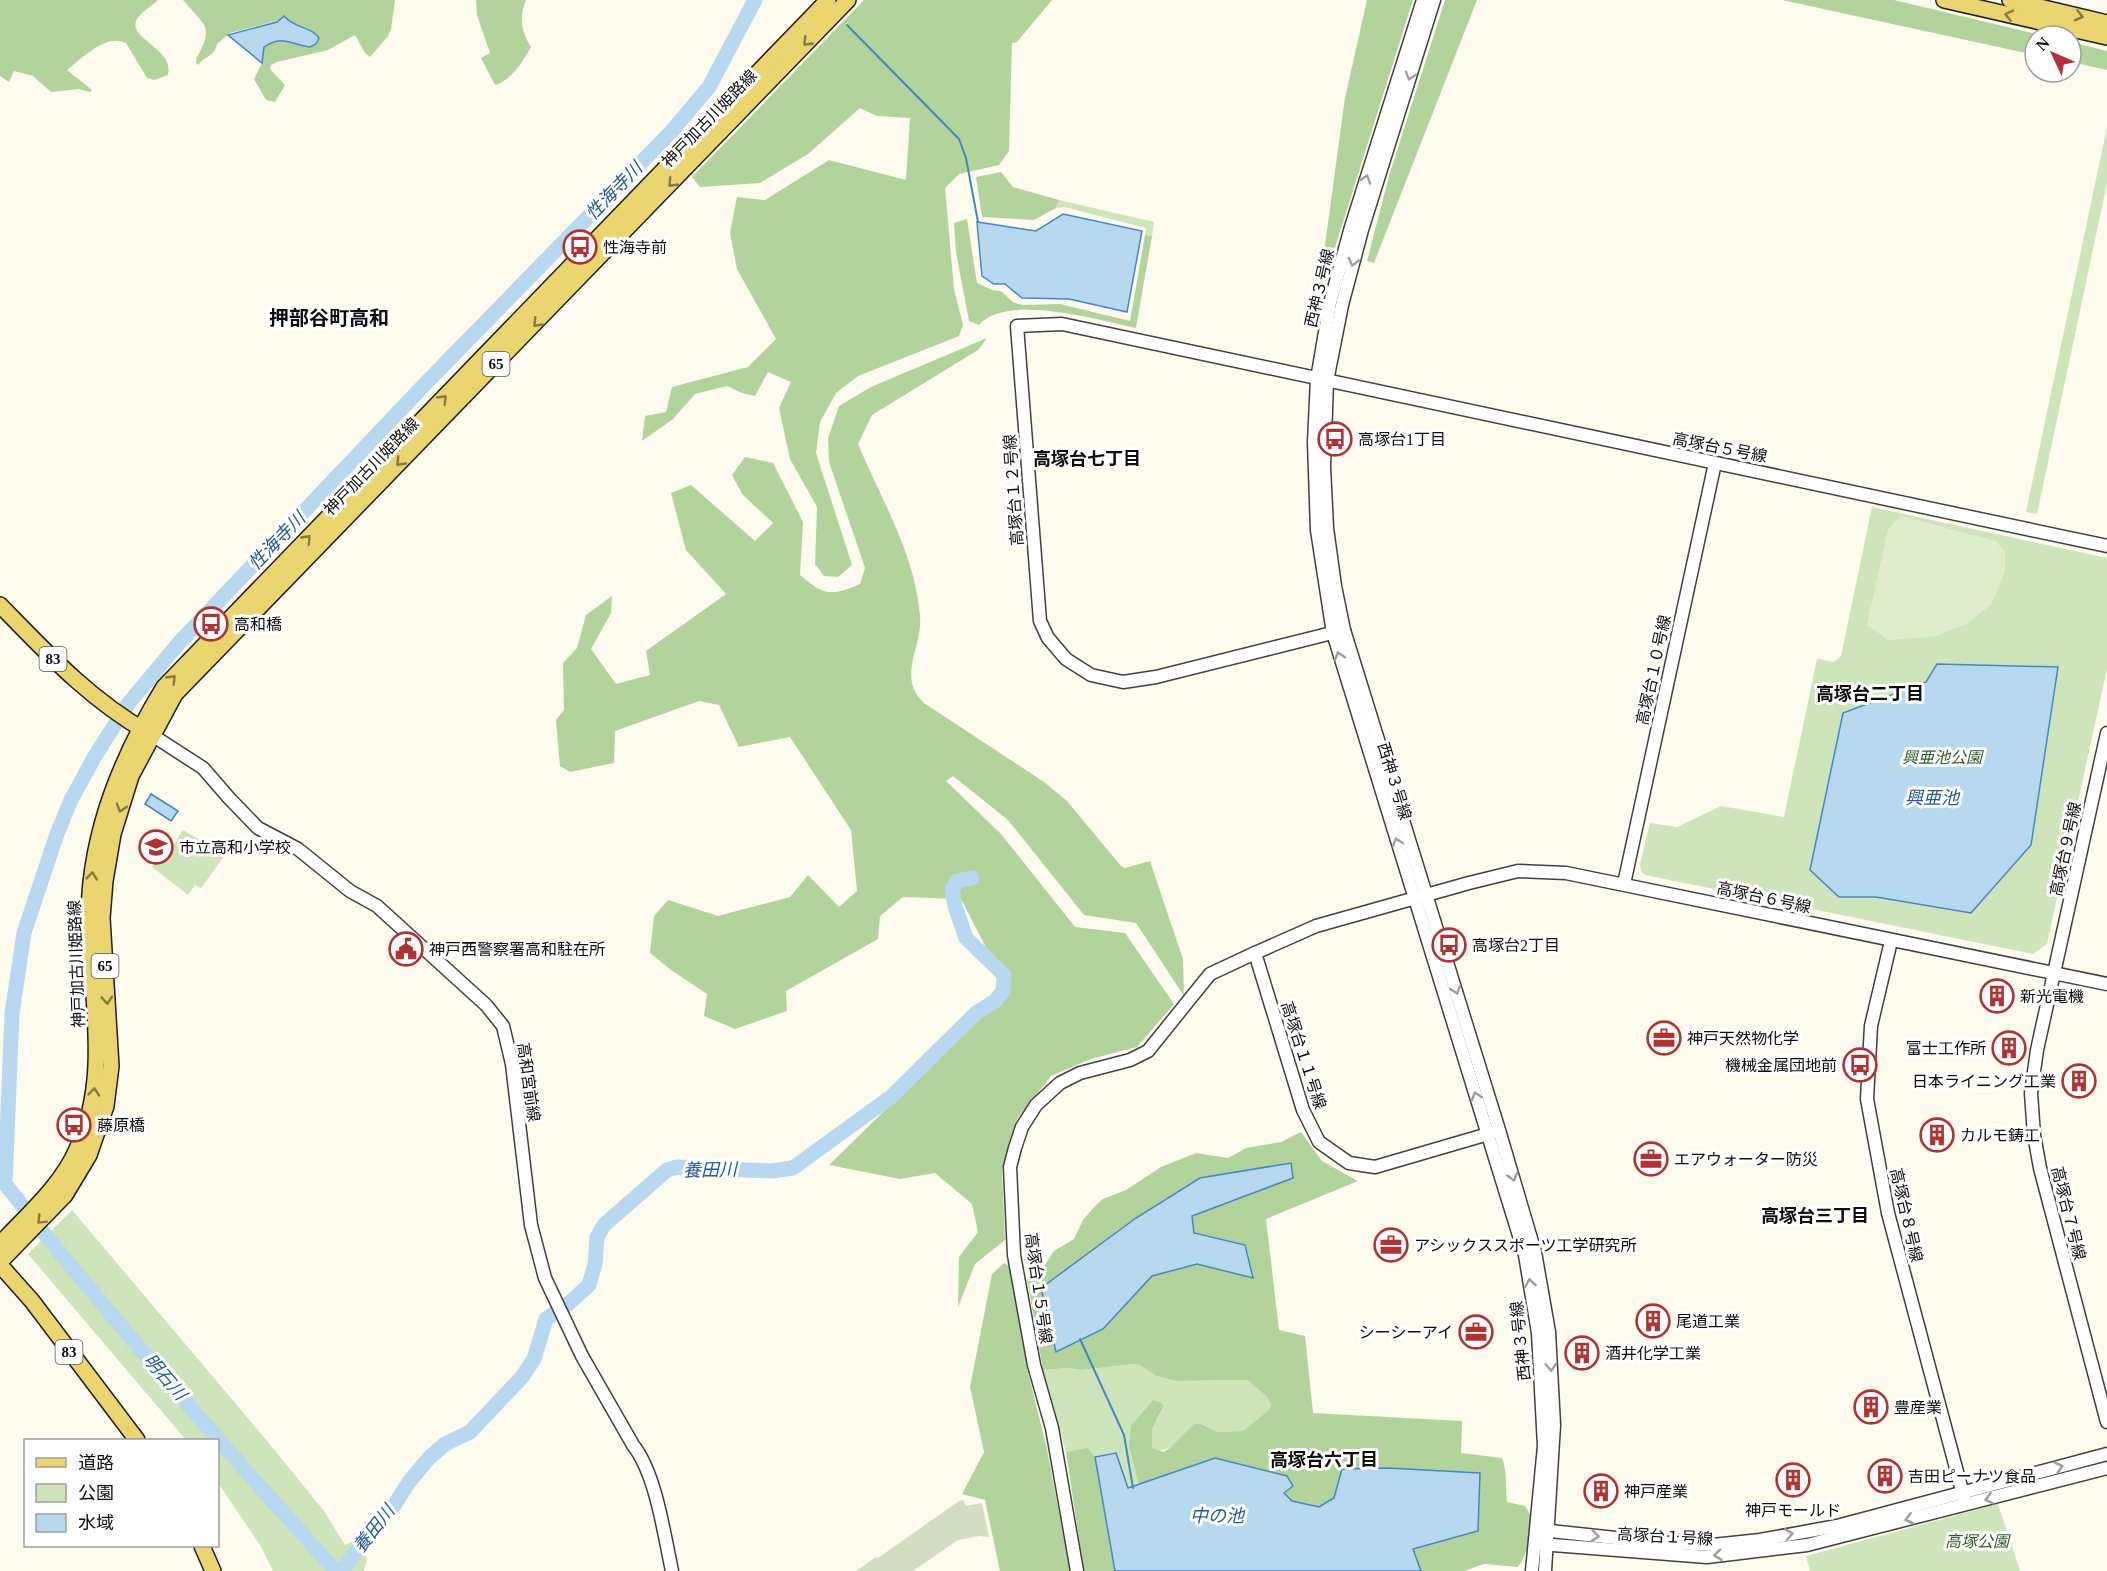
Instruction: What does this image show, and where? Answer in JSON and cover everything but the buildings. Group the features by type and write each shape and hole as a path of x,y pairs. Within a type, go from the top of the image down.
{"main road":[{"name":"神戸加古川姫路線","path":"0,1263 9,1241 61,1189 93,1103 98,1056 89,913 95,851 112,789 140,728 164,687 828,0"},
{"name":"神戸加古川姫路線","path":"140,728 848,0"},
{"path":"1944,0 2107,37"},
{"path":"2010,0 2107,23"},
{"name":"83","path":"0,605 69,675 109,709 140,728"},
{"name":"83","path":"0,1263 32,1301 136,1439"},
{"path":"203,1547 213,1571"}],"street":[{"name":"西神３号線","path":"1423,0 1348,238 1330,303 1322,380 1327,528 1335,586 1338,632 1414,898 1494,1133"},
{"name":"西神３号線","path":"1322,380 1362,230 1434,0"},
{"name":"高塚台１２号線","path":"1322,380 1062,324 1017,326 1040,621 1048,638 1066,659 1091,675 1123,682 1156,677 1338,632"},
{"name":"高塚台５号線","path":"1322,380 2107,546"},
{"name":"高塚台１０号線","path":"1624,884 1716,463"},
{"name":"西神３号線","path":"1338,632 1426,894 1494,1133 1525,1255 1538,1333 1544,1446 1543,1530 1532,1571"},
{"name":"高和宮前線","path":"140,728 204,768 258,828 298,849 350,891 378,906 486,1005 503,1026 512,1064 531,1225 545,1278 582,1356 633,1446 643,1458 672,1571"},
{"name":"高塚台９号線","path":"2056,973 2107,733"},
{"name":"高塚台６号線","path":"1414,898 1518,871 1566,873 2107,984"},
{"path":"1255,953 1316,926 1414,898"},
{"name":"高塚台８号線","path":"1892,941 1871,1026 1867,1099 1888,1213 1966,1505"},
{"name":"高塚台１１号線","path":"1255,953 1303,1110 1319,1142 1349,1163 1375,1167 1494,1133"},
{"name":"高塚台１５号線","path":"1077,1571 1052,1428 1034,1365 1014,1255 1010,1167 1015,1149 1022,1127 1036,1105 1060,1083 1080,1073 1130,1060 1148,1051 1210,974 1255,953"},
{"name":"高塚台７号線","path":"2056,973 2037,1050 2031,1093 2034,1136 2052,1217 2107,1422"},
{"name":"高塚台１号線","path":"1543,1530 1653,1542 1713,1545 1760,1540 1837,1526 2107,1454"},
{"name":"高塚台１号線","path":"1541,1544 1707,1557 1807,1545 2107,1468"},
{"name":"西神３号線","path":"1541,1544 1545,1571"}],"green space":[{"path":"0,0 158,0 139,16 135,26 138,32 165,58 168,75 154,80 147,78 126,43 110,41 95,48 67,70 92,90 90,92 79,89 51,92 33,76 14,71 9,82 0,76"},
{"path":"183,0 395,0 388,36 370,57 365,53 355,35 328,50 271,65 270,69 285,85 275,102 266,100 254,79 262,63 264,47 279,41 304,46 315,33 280,20 230,33 217,44 212,54 198,65 196,59 205,40 205,27"},
{"path":"476,0 526,0 522,12 522,24 531,47 512,74 495,85 481,58 490,53 477,15"},
{"path":"864,0 1052,0 1017,42 1012,43 1009,151 999,165 959,174 945,188 954,289 963,325 959,336 858,376 836,393 820,422 816,453 852,565 838,577 824,576 815,564 817,507 790,459 779,408 791,382 768,372 755,396 727,386 695,394 673,419 642,441 645,416 666,412 672,387 748,367 776,339 737,269 730,233 737,197 765,200 829,160 906,180 910,118 877,116 860,108 808,154 760,183 700,187 692,177"},
{"path":"1367,0 1413,0 1327,273 1322,267 1345,98"},
{"path":"1445,0 1477,0 1374,263 1367,261 1389,176"},
{"path":"1782,0 1894,0 2023,31 2023,52"},
{"path":"2083,45 2107,51 2107,70 2083,65"},
{"path":"2107,127 2107,183 2037,514 2026,512"},
{"path":"1001,172 1013,187 1059,200 1056,208 1034,220 982,217 976,177"},
{"path":"1059,200 1154,222 1152,236 1145,235 1146,228 1064,207 1056,208"},
{"path":"967,219 977,283 992,290 1001,291 1014,303 1060,304 1130,321 1145,235 1152,236 1136,328 1077,315 1031,310 1010,311 992,316 979,325 969,321 956,252 954,223"},
{"path":"987,338 978,350 872,415 858,444 905,549 917,593 920,627 911,672 912,683 924,703 1044,782 1067,801 1121,866 1125,868 1150,861 1183,959 1184,996 1136,923 1084,915 1008,820 953,776 946,781 1001,834 1075,927 1125,933 1174,1004 1137,1047 1091,1059 1051,1076 1017,1119 1002,1169 1005,1240 975,1264 958,1307 959,1257 978,1232 972,1204 935,1173 900,1179 829,1165 1008,990 961,899 903,897 880,916 878,939 786,991 787,1011 735,1029 704,1016 707,994 650,953 654,916 668,900 718,916 790,897 808,875 839,907 857,891 851,830 790,737 739,747 719,705 699,701 615,731 614,763 570,772 560,766 556,720 564,710 563,663 577,648 586,615 612,596 611,613 591,649 616,684 650,675 646,651 726,594 686,550 671,493 691,485 755,541 773,523 742,494 732,475 745,457 773,463 803,522 800,575 815,587 828,592 842,591 860,584 865,568 829,462 828,438 839,406 871,387"},
{"name":"興亜池公園","path":"1872,507 2107,558 2107,669 2047,944 2033,954 1645,875 1641,871 1640,864 1650,823 1677,827 1721,806 1784,817 1817,659 1834,662 1841,656"},
{"path":"1901,516 1996,541 2005,551 2005,571 1991,605 1966,624 1933,637 1888,640 1867,625 1888,529"},
{"path":"183,830 225,855 201,888 195,885 188,895 152,867 159,857 165,858"},
{"path":"1301,1132 1322,1161 1358,1181 1266,1219 1279,1330 1305,1336 1313,1413 1462,1421 1461,1453 1502,1458 1506,1475 1507,1502 1525,1506 1530,1515 1530,1538 1518,1567 1484,1564 1464,1571 1421,1571 1412,1549 1479,1473 1388,1468 1342,1469 1334,1498 1319,1507 1292,1501 1283,1493 1215,1458 1139,1485 1129,1447 1131,1426 1153,1400 1164,1406 1152,1429 1152,1448 1164,1452 1194,1424 1201,1424 1218,1432 1243,1431 1269,1410 1271,1405 1267,1397 1248,1380 1176,1381 1156,1376 1140,1365 1134,1364 1081,1370 1068,1368 1043,1370 1027,1279 1039,1274 1054,1251 1074,1239 1083,1220 1096,1205 1103,1199 1126,1190 1161,1167 1196,1153 1228,1158 1246,1148 1281,1142","holes":["1200,1178 1292,1178 1192,1216 1194,1233 1245,1245 1253,1277 1197,1264 1152,1276 1041,1288 1136,1218"]},
{"path":"72,1210 268,1442 324,1511 345,1545 352,1542 367,1558 364,1571 273,1571 260,1545 219,1484 219,1439 185,1439 28,1254"},
{"path":"1004,1263 1011,1267 1027,1368 1047,1449 1070,1571 1000,1571 985,1500 962,1494 984,1452 970,1387 992,1274"},
{"path":"1140,1365 1156,1376 1176,1381 1249,1380 1267,1397 1271,1405 1269,1410 1243,1431 1218,1432 1201,1424 1172,1447 1158,1450 1152,1448 1152,1429 1164,1407 1129,1447 1139,1485 1128,1488 1116,1453 1095,1457 1088,1449 1066,1452 1043,1370 1068,1368 1081,1370"},
{"path":"1088,1448 1095,1457 1115,1571 1084,1571 1066,1452"},
{"path":"963,1500 966,1506 982,1503 989,1537 979,1536 958,1540 913,1571 856,1571 959,1501"},
{"name":"高塚公園","path":"1998,1504 2020,1571 1810,1571 1806,1556"}],"water":[{"path":"284,16 316,34 319,38 316,44 310,47 287,41 271,43 264,47 262,63 228,35 277,22"},
{"path":"1063,214 1142,231 1127,312 1069,299 1022,298 1005,284 994,284 982,276 977,222 1036,231"},
{"name":"興亜池","path":"1937,664 2058,667 2031,845 1971,913 1876,897 1839,897 1810,870 1843,713 1926,682"},
{"path":"151,794 178,811 171,821 145,804"},
{"path":"1291,1163 1293,1178 1192,1216 1194,1233 1245,1245 1253,1278 1197,1264 1152,1276 1103,1329 1056,1352 1041,1288 1136,1218 1200,1178"},
{"name":"中の池","path":"1116,1453 1128,1488 1215,1458 1287,1476 1293,1486 1284,1493 1292,1501 1319,1507 1334,1498 1342,1469 1388,1468 1480,1473 1478,1531 1413,1549 1421,1571 1115,1571 1095,1457"}],"waterway":[{"name":"性海寺川","path":"5,1184 12,1013 24,933 57,834 71,800 95,756 128,704 179,643 426,383 671,132 709,87 755,0"},
{"path":"847,25 959,139 966,158 978,222"},
{"name":"養田川","path":"342,1571 429,1458 445,1444 470,1432 522,1377 534,1359 546,1319 568,1304 589,1285 595,1264 597,1237 604,1225 667,1170 677,1167 771,1171 793,1168 892,1096 976,1013 995,1001 1003,991 1004,975 966,938 952,890 957,881 972,878"},
{"name":"明石川","path":"0,1178 218,1439"},
{"path":"1080,1339 1124,1435 1133,1488"},
{"name":"明石川","path":"219,1440 336,1571"}],"place":[{"name":"性海寺前","path":"580,247"},
{"name":"高塚台1丁目","path":"1335,439"},
{"name":"高和橋","path":"211,624"},
{"name":"市立高和小学校","path":"156,847"},
{"name":"高塚台2丁目","path":"1449,945"},
{"name":"神戸西警察署高和駐在所","path":"406,949"},
{"name":"新光電機","path":"1997,996"},
{"name":"神戸天然物化学","path":"1664,1038"},
{"name":"富士工作所","path":"2009,1048"},
{"name":"機械金属団地前","path":"1860,1065"},
{"name":"日本ライニング工業","path":"2079,1081"},
{"name":"藤原橋","path":"74,1125"},
{"name":"カルモ鋳工","path":"1937,1135"},
{"name":"エアウォーター防災","path":"1651,1159"},
{"name":"アシックススポーツ工学研究所","path":"1391,1245"},
{"name":"尾道工業","path":"1653,1321"},
{"name":"シーシーアイ","path":"1476,1332"},
{"name":"酒井化学工業","path":"1582,1353"},
{"name":"豊産業","path":"1871,1407"},
{"name":"吉田ピーナツ食品","path":"1885,1476"},
{"name":"神戸モールド","path":"1793,1480"},
{"name":"神戸産業","path":"1601,1491"}],"district":[{"name":"押部谷町高和","path":"329,318"},
{"name":"高塚台七丁目","path":"1087,459"},
{"name":"高塚台二丁目","path":"1870,694"},
{"name":"高塚台三丁目","path":"1815,1216"},
{"name":"高塚台六丁目","path":"1324,1460"}]}
